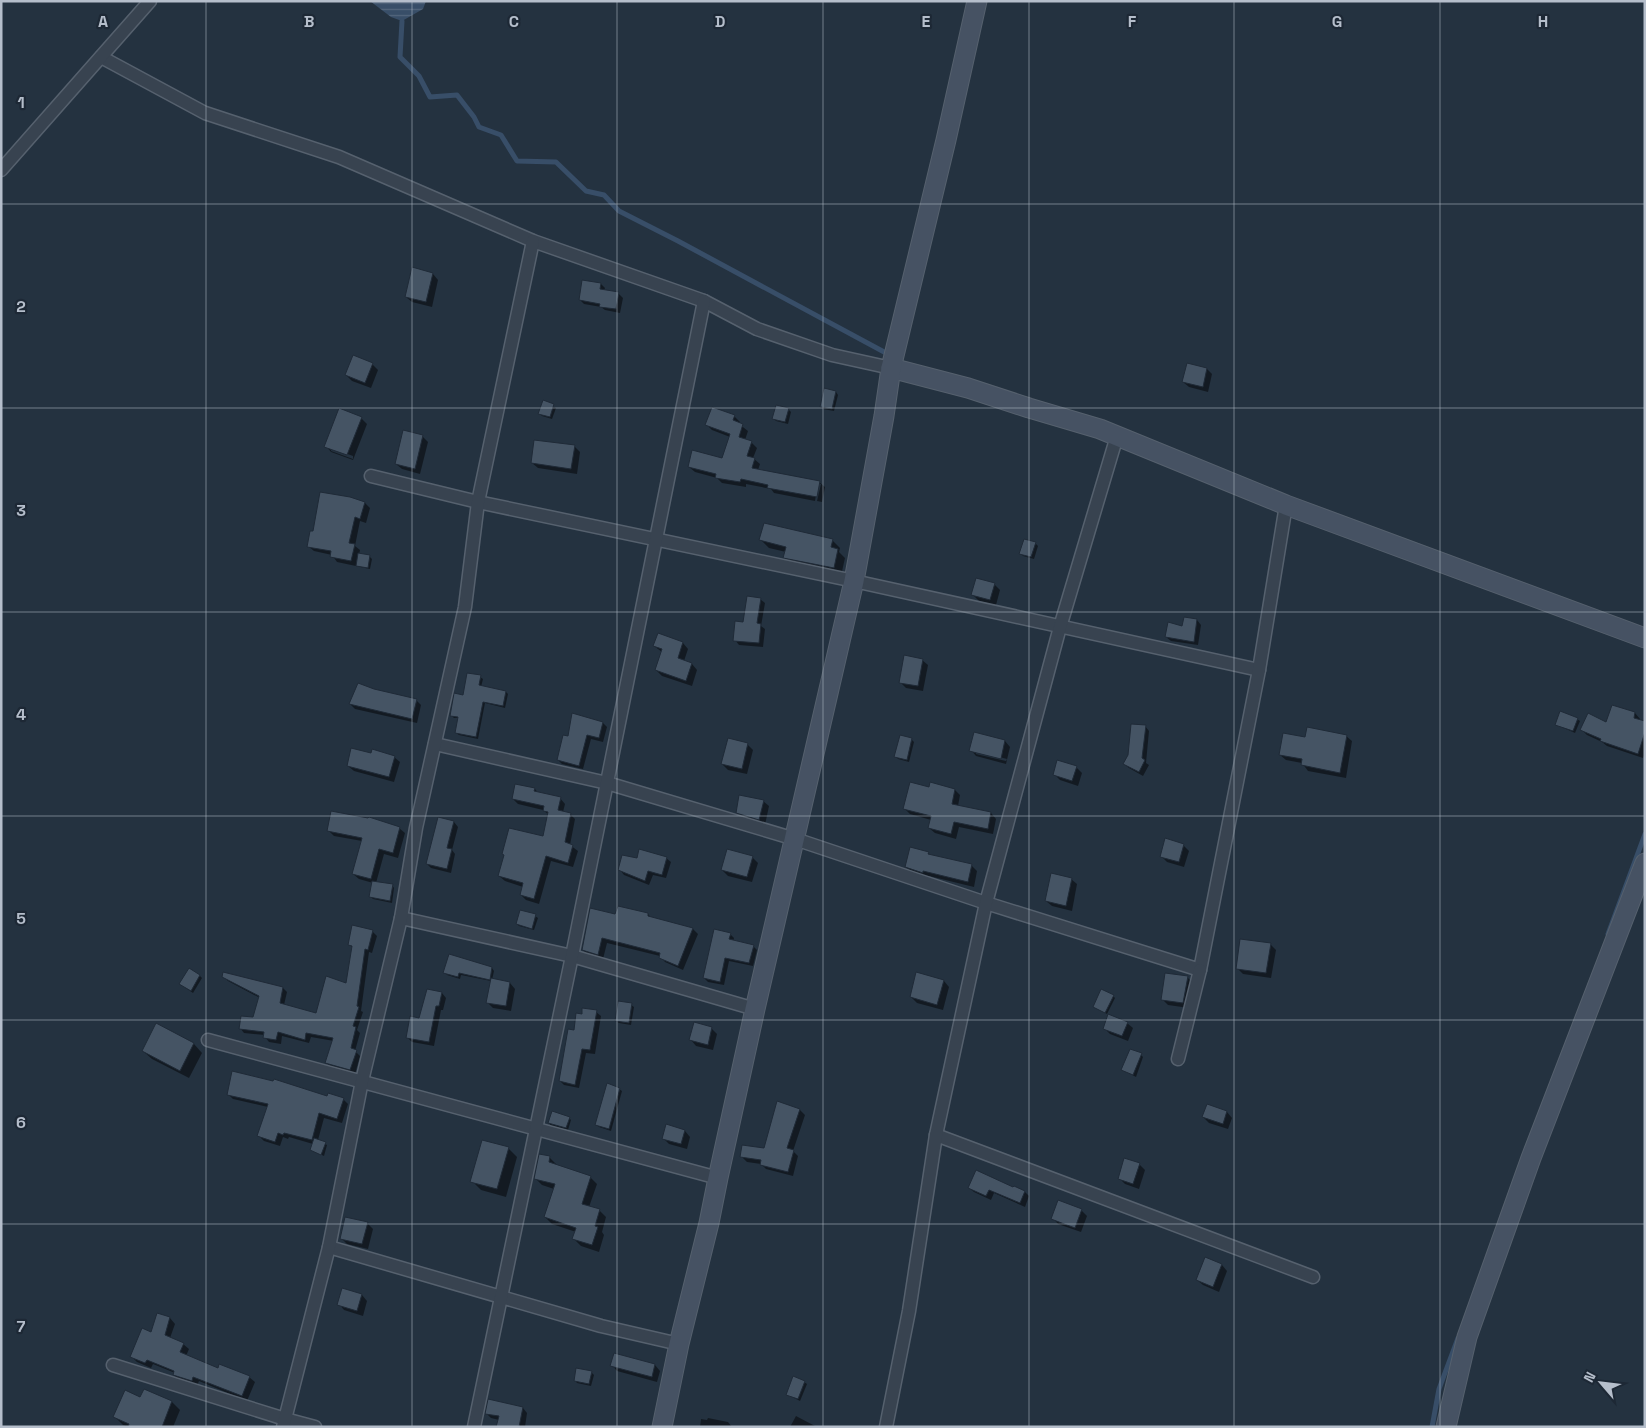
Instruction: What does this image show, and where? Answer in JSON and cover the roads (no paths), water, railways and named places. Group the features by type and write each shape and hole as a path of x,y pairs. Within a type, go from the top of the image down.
{"street":[{"path":"1,170 150,1"},
{"path":"662,1427 679,1344 709,1223 755,1009 854,581 891,368 946,140 977,1"},
{"path":"101,57 205,113 339,157 533,241 704,301 757,329 832,355 968,388 1100,429 1286,505 1645,638"},
{"path":"284,1423 328,1247 362,1081 401,918 416,828 465,607 478,502 533,241"},
{"path":"474,1427 608,783 655,539 704,301"},
{"path":"886,1427 909,1312 936,1135 986,903 1060,627 1117,436"},
{"path":"371,476 478,502 854,581 1259,670"},
{"path":"1178,1059 1200,970 1259,670 1286,505"},
{"path":"435,744 608,783 795,839 986,903 1200,970"},
{"path":"1446,1427 1467,1337 1534,1149 1645,862"},
{"path":"401,918 572,956 755,1009"},
{"path":"208,1040 718,1178"},
{"path":"936,1135 1314,1277"},
{"path":"328,1247 601,1326 679,1344"},
{"path":"113,1365 284,1423 315,1427"}],"water":[{"path":"370,1 426,1 423,9 402,21 391,17"}],"waterway":[{"path":"402,21 400,57 419,76 430,97 457,95 474,117 479,127 501,135 517,161 556,162 586,191 604,195 619,211 886,353"},
{"path":"1608,934 1645,834"},
{"path":"1432,1427 1439,1389 1458,1338"}]}
